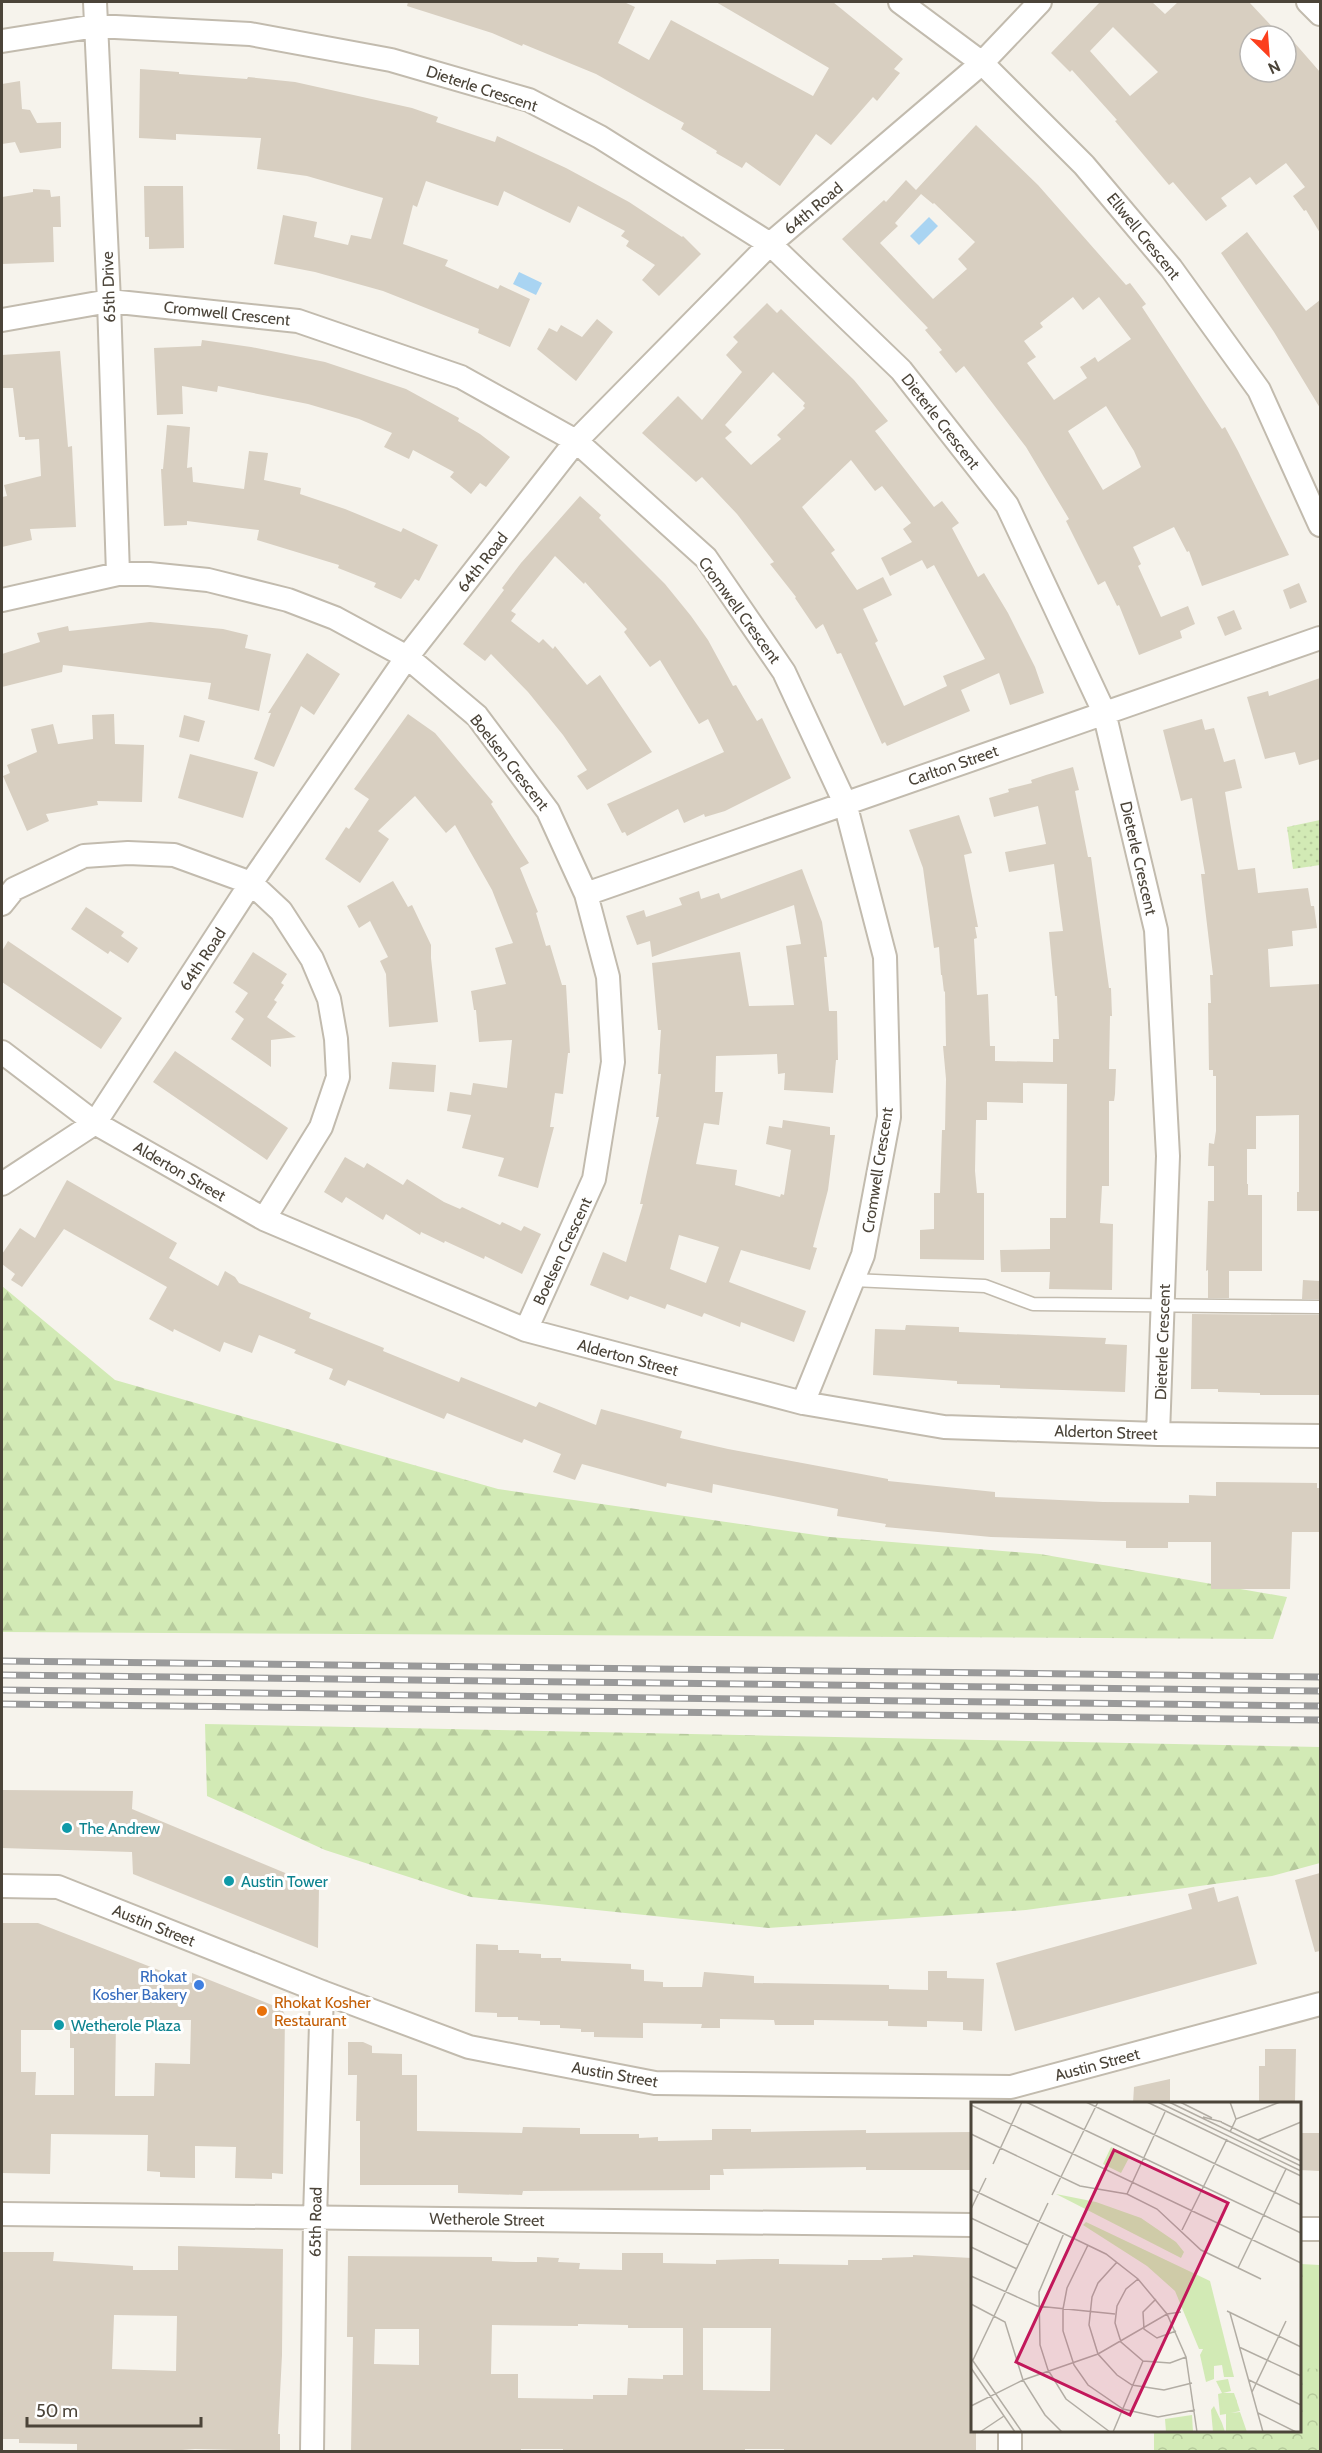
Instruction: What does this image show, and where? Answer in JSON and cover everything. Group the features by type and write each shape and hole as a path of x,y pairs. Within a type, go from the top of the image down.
{"street":[{"name":"65th Drive","path":"95,2 109,301 118,573"},
{"name":"Ellwell Crescent","path":"900,2 982,63 1084,165 1171,268 1259,390 1320,525"},
{"name":"64th Road","path":"2,1184 95,1123 251,884 407,657 576,441 770,244 982,63 1040,2"},
{"path":"1308,2 1320,14"},
{"name":"Dieterle Crescent","path":"2,41 96,26 250,34 391,60 529,100 600,137 770,244 901,370 1007,505 1104,712 1156,930 1168,1156 1158,1434"},
{"name":"Cromwell Crescent","path":"2,320 109,301 298,321 460,377 576,441 706,558 784,672 845,803 885,957 889,1117 863,1254 803,1403"},
{"name":"Boelsen Crescent","path":"2,600 118,573 149,574 208,580 288,600 335,618 407,657 477,716 548,811 586,894 608,976 612,1062 594,1179 526,1330"},
{"name":"Carlton Street","path":"586,894 1320,638"},
{"path":"2,904 14,889 84,856 128,853 174,855 251,884 281,911 312,959 329,999 336,1039 338,1077 321,1127 264,1219"},
{"name":"Alderton Street","path":"2,1052 95,1123 264,1219 526,1330 803,1403 944,1427 1158,1434 1320,1436"},
{"name":"Austin Street","path":"2,1886 58,1887 322,1992 469,2047 655,2083 1011,2095 1320,2004"},
{"name":"65th Road","path":"312,2451 315,2217 322,1992"},
{"name":"Wetherole Street","path":"2,2214 971,2225"},
{"path":"1301,2229 1320,2229"},
{"path":"1010,2432 1010,2451"}],"lane":[{"path":"853,1280 985,1286 1033,1304 1320,1307"}],"green space":[{"path":"1320,820 1320,865 1293,869 1287,827"},
{"path":"2,1286 115,1380 498,1489 830,1537 1040,1554 1287,1597 1273,1639 2,1632"},
{"path":"205,1724 1320,1747 1320,1863 1272,1876 1026,1910 768,1928 471,1897 325,1850 207,1796"},
{"path":"1301,2264 1320,2265 1320,2451 1154,2451 1154,2432 1301,2432"},
{"path":"1301,2285 1320,2285 1320,2369 1301,2368"}],"water":[{"path":"929,217 938,226 919,245 910,236"},
{"path":"519,272 542,283 536,295 513,284"}],"building":[{"path":"408,2 624,2 635,7 618,43 649,60 671,20 813,96 829,68 716,2 833,2 903,59 894,69 900,73 877,101 873,97 831,145 816,134 780,186 746,162 742,168 716,153 717,151 681,129 684,123 596,74 523,44 522,46 492,33 407,6"},
{"path":"1100,2 1152,2 1165,14 1178,2 1249,2 1270,24 1238,24 1238,84 1298,84 1298,47 1320,72 1320,233 1306,210 1304,211 1293,196 1305,187 1286,163 1256,185 1250,177 1221,198 1227,206 1206,221 1173,182 1169,185 1115,121 1117,120 1072,70 1070,72 1051,53","holes":["1113,27 1158,72 1130,96 1090,51"]},
{"path":"140,69 295,82 412,108 438,117 436,122 495,142 497,136 566,168 629,202 683,236 701,254 659,296 642,280 655,265 626,246 629,241 621,236 625,231 578,206 570,223 504,191 498,206 426,181 417,207 413,205 403,244 448,260 445,266 498,289 500,285 530,299 510,347 478,333 479,329 383,291 315,272 274,264 283,215 317,222 314,237 348,245 351,235 371,239 383,198 307,176 257,169 261,138 176,134 176,140 139,138"},
{"path":"20,81 22,109 30,110 37,123 61,122 61,148 20,153 15,142 2,144 2,84"},
{"path":"976,125 1038,185 1126,285 1130,283 1146,304 1142,307 1222,429 1225,427 1289,555 1202,586 1189,551 1187,552 1174,527 1133,547 1141,564 1138,566 1161,617 1188,606 1195,624 1180,631 1182,638 1139,655 1119,605 1117,606 1105,581 1098,585 1066,521 1069,519 1026,447 964,366 956,373 939,352 942,350 925,330 928,328 842,239 884,200 886,202 906,180 916,190","holes":["921,194 934,203 975,242 958,259 967,269 933,299 880,243 898,226 895,223","1073,297 1083,310 1099,297 1131,339 1098,362 1095,357 1080,367 1087,378 1054,400 1027,363 1036,357 1024,341 1043,327 1040,323","1106,406 1134,451 1141,467 1103,490 1068,431"]},
{"path":"144,186 183,186 184,248 149,249 149,237 145,237"},
{"path":"33,189 50,190 51,197 60,196 61,227 53,227 54,262 2,264 2,197 33,192"},
{"path":"1247,232 1306,311 1320,300 1320,408 1274,332 1221,253"},
{"path":"767,303 777,313 781,309 854,380 888,421 875,431 934,507 942,501 959,523 952,528 978,577 984,573 1008,613 1035,667 1044,693 1010,705 999,673 961,690 970,711 887,746 885,742 882,744 841,653 837,654 823,624 816,629 796,597 770,564 774,562 737,514 702,477 696,482 642,433 678,396 702,420 742,372 726,355 738,342 733,337","holes":["773,372 805,403 803,406 805,408 777,435 781,439 751,465 725,438 732,432 725,425","851,460 875,491 882,486 911,523 903,529 912,542 881,558 890,576 922,560 927,569 934,565 985,659 943,676 947,686 904,706 875,643 878,641 863,609 892,595 883,577 857,590 831,553 835,550 802,507"]},
{"path":"597,319 613,332 576,381 537,349 549,328 557,332 561,325 582,337"},
{"path":"202,340 325,362 406,389 459,418 458,421 480,434 510,457 486,487 480,483 471,494 450,477 454,472 413,450 409,459 384,447 392,433 359,419 308,404 218,386 217,392 182,386 183,414 157,415 154,348 201,346"},
{"path":"60,351 68,447 72,446 76,527 30,529 32,540 2,547 2,497 7,496 4,485 41,476 39,439 25,440 25,437 19,437 13,388 3,388 2,355"},
{"path":"167,425 190,427 187,468 192,467 193,482 244,489 249,451 268,453 264,480 301,488 300,494 345,509 401,532 403,528 438,545 419,581 415,579 401,599 374,587 376,583 338,568 339,565 257,540 259,530 187,521 187,525 164,526 161,469 163,469"},
{"path":"580,496 601,515 599,518 665,584 691,616 757,721 762,718 791,778 725,811 705,817 704,814 684,823 678,809 627,836 625,832 622,833 607,804 724,752 708,719 699,724 660,660 650,667 624,632 627,629 585,582 584,584 555,556 511,611 516,614 511,621 539,643 543,639 553,649 555,646 587,685 600,675 652,752 587,790 577,776 587,770 563,735 528,692 491,654 485,661 463,644 504,590 502,588 521,563"},
{"path":"1299,583 1307,602 1290,609 1283,590"},
{"path":"1234,610 1242,629 1225,636 1217,617"},
{"path":"150,622 223,629 248,635 245,648 271,654 259,711 208,699 211,683 63,665 62,672 2,687 2,654 40,642 37,633 68,626 69,631"},
{"path":"307,653 340,674 314,715 301,706 274,767 254,759 271,713 268,713"},
{"path":"1320,678 1320,759 1299,765 1295,752 1265,759 1247,697 1268,691 1269,696"},
{"path":"114,714 115,744 144,745 142,802 97,801 98,805 46,814 49,821 27,831 3,776 10,773 7,765 37,752 31,729 53,724 58,744 93,739 92,715"},
{"path":"408,714 435,733 493,802 491,804 529,863 520,868 538,912 536,913 546,946 550,945 562,985 566,985 570,1053 568,1053 563,1094 555,1093 550,1127 554,1127 538,1188 498,1176 504,1158 462,1148 471,1115 447,1111 450,1092 471,1095 473,1083 507,1088 512,1040 479,1042 476,1010 474,1010 471,991 506,984 495,948 513,943 492,890 455,825 446,833 415,796 378,831 389,839 360,883 325,859 346,827 349,829 369,799 354,789"},
{"path":"184,715 205,721 199,742 179,737"},
{"path":"1202,719 1205,730 1214,728 1224,762 1235,759 1242,788 1225,792 1238,870 1255,868 1258,893 1308,888 1311,906 1314,906 1317,928 1292,931 1293,946 1268,949 1270,987 1320,984 1319,1211 1297,1211 1299,1115 1256,1116 1256,1149 1247,1149 1247,1184 1248,1195 1262,1195 1262,1271 1229,1271 1229,1298 1208,1298 1208,1270 1206,1271 1208,1201 1214,1201 1214,1166 1208,1166 1209,1143 1214,1144 1216,1131 1216,1076 1213,1076 1213,1070 1209,1070 1208,1003 1211,1003 1210,975 1213,975 1201,874 1205,874 1192,798 1181,801 1163,730"},
{"path":"190,754 258,772 243,818 178,798"},
{"path":"1073,767 1079,790 1075,791 1088,857 1091,857 1109,988 1111,988 1109,1069 1116,1069 1115,1094 1114,1101 1109,1101 1109,1186 1102,1186 1100,1223 1113,1224 1112,1290 1049,1289 1050,1272 1001,1272 1000,1250 1050,1249 1050,1218 1066,1218 1067,1084 1023,1083 1023,1103 987,1102 987,1120 976,1120 975,1171 977,1193 984,1193 984,1260 920,1259 920,1230 934,1229 934,1193 940,1193 942,1130 945,1130 946,1079 943,1046 946,1046 945,991 941,975 939,947 934,948 923,868 909,830 959,815 972,853 964,855 978,927 975,927 977,938 974,939 977,995 988,994 990,1046 995,1046 995,1061 1053,1062 1053,1039 1059,1039 1057,996 1055,996 1049,932 1063,931 1054,864 1009,872 1005,852 1046,844 1038,806 994,817 989,798 1009,792 1008,789 1032,783 1031,780"},
{"path":"802,869 822,922 827,957 824,957 829,1011 837,1011 838,1060 836,1060 833,1093 784,1090 785,1073 778,1074 777,1054 716,1056 715,1092 723,1092 719,1125 704,1123 696,1164 737,1170 735,1185 780,1197 781,1194 784,1195 791,1150 766,1144 769,1126 782,1128 783,1120 830,1127 830,1135 835,1135 828,1190 813,1247 817,1248 810,1270 741,1250 729,1282 806,1311 794,1342 741,1322 740,1327 704,1313 702,1317 667,1304 665,1309 630,1296 628,1300 590,1285 603,1252 626,1262 643,1204 640,1204 659,1117 656,1117 661,1074 658,1074 661,1030 658,1030 652,963 740,952 749,1006 794,1005 786,946 801,944 794,905 652,957 650,941 637,945 626,916 644,910 646,917 682,905 679,898 699,891 701,899 719,893 721,899","holes":["679,1235 719,1247 706,1283 670,1269"]},
{"path":"393,881 408,907 412,905 431,945 438,1022 389,1027 386,974 380,961 388,957 370,921 359,928 347,906"},
{"path":"86,907 124,932 121,936 138,948 128,963 110,951 108,954 71,929"},
{"path":"8,941 122,1018 101,1049 2,982 2,951"},
{"path":"253,952 287,974 281,983 284,985 274,1000 277,1002 267,1017 296,1037 271,1040 271,1067 231,1039 244,1019 235,1012 248,993 233,983"},
{"path":"175,1051 288,1128 267,1160 153,1082"},
{"path":"392,1062 436,1065 434,1092 389,1089"},
{"path":"345,1157 364,1168 367,1163 403,1185 407,1179 444,1202 460,1209 462,1207 500,1225 502,1222 521,1231 524,1226 541,1234 522,1274 485,1256 484,1259 421,1232 420,1235 386,1214 383,1220 346,1197 342,1203 324,1192"},
{"path":"67,1180 177,1243 169,1258 218,1286 225,1271 235,1277 239,1283 311,1313 309,1318 384,1348 383,1351 459,1382 461,1377 536,1407 539,1402 596,1425 601,1409 682,1431 680,1438 728,1449 888,1479 888,1481 995,1492 995,1497 1189,1503 1189,1495 1216,1496 1216,1482 1317,1483 1317,1488 1320,1488 1320,1532 1292,1532 1290,1589 1211,1589 1211,1542 1168,1542 1168,1548 1126,1548 1126,1541 991,1537 885,1527 886,1524 837,1516 838,1509 713,1484 712,1493 667,1483 666,1487 582,1464 575,1480 553,1472 561,1454 524,1439 522,1443 447,1413 444,1419 348,1380 345,1386 329,1379 333,1369 294,1353 296,1350 259,1335 252,1353 224,1342 220,1352 174,1329 173,1332 149,1319 167,1287 64,1229 22,1287 11,1280 15,1274 2,1264 2,1254 20,1228 35,1238"},
{"path":"1303,1280 1320,1281 1320,1299 1302,1299"},
{"path":"1192,1314 1320,1315 1320,1395 1260,1395 1260,1393 1218,1392 1218,1389 1191,1389"},
{"path":"906,1325 959,1327 959,1332 1106,1338 1105,1344 1127,1345 1125,1392 1000,1388 1000,1385 957,1384 957,1381 873,1375 875,1329 905,1330"},
{"name":"Austin Tower","path":"2,1790 133,1791 132,1809 319,1887 318,1948 133,1874 132,1852 2,1848"},
{"path":"1320,1873 1320,1951 1315,1952 1295,1880"},
{"path":"1214,1887 1218,1902 1238,1896 1257,1964 1015,2031 996,1963 1192,1909 1188,1894"},
{"path":"2,1923 38,1923 192,1983 192,1973 282,2009 285,2015 283,2174 272,2173 272,2179 235,2178 236,2147 195,2146 195,2178 160,2177 160,2172 147,2171 148,2135 51,2134 50,2174 2,2173","holes":["116,2020 191,2020 190,2064 155,2063 154,2096 115,2096","21,2030 70,2030 70,2048 74,2048 74,2095 35,2095 36,2072 21,2072"]},
{"path":"476,1944 498,1945 498,1950 519,1950 519,1953 541,1954 541,1958 561,1958 561,1961 631,1964 631,1969 644,1970 644,1981 663,1982 663,1987 702,1987 704,1972 754,1976 754,1983 889,1985 889,1989 928,1990 928,1971 947,1971 947,1978 984,1979 982,2031 963,2030 963,2022 927,2021 927,2027 888,2026 888,2021 814,2020 814,2025 775,2025 774,2020 720,2019 720,2028 701,2028 702,2024 643,2023 643,2038 594,2037 594,2032 581,2032 581,2029 560,2028 560,2025 540,2025 540,2021 518,2020 518,2017 497,2017 497,2013 475,2012"},
{"path":"348,2042 363,2042 372,2046 372,2053 402,2054 402,2075 417,2075 417,2131 522,2133 523,2127 580,2128 580,2134 639,2134 639,2138 658,2137 658,2141 712,2140 712,2129 751,2129 751,2132 866,2130 866,2133 971,2132 971,2170 866,2170 866,2167 723,2169 724,2175 710,2175 710,2190 523,2191 522,2195 458,2193 458,2185 360,2185 360,2121 356,2121 357,2075 348,2075"},
{"path":"1265,2049 1296,2049 1295,2101 1259,2101 1259,2066 1265,2066"},
{"path":"1170,2079 1170,2102 1133,2102 1134,2087"},
{"path":"1301,2133 1320,2133 1320,2171 1301,2170"},
{"path":"178,2246 283,2249 282,2355 278,2434 280,2434 280,2451 195,2449 77,2451 77,2444 19,2443 19,2439 2,2439 2,2252 54,2252 53,2261 133,2266 133,2270 178,2270","holes":["114,2315 177,2316 176,2371 112,2369"]},
{"path":"622,2253 663,2253 663,2263 716,2264 716,2260 779,2259 779,2264 848,2265 848,2260 882,2260 882,2258 913,2257 913,2255 971,2258 971,2432 976,2432 976,2451 745,2449 745,2451 563,2451 563,2449 521,2449 521,2451 351,2451 353,2337 347,2337 348,2256 492,2257 492,2261 516,2262 537,2262 537,2257 559,2258 558,2262 580,2263 579,2269 622,2270","holes":["578,2324 628,2325 628,2328 683,2328 683,2375 663,2375 663,2379 628,2378 627,2395 593,2395 593,2399 518,2398 518,2374 491,2374 492,2325 578,2326","703,2328 771,2328 770,2391 703,2390","375,2329 419,2329 419,2365 374,2364"]}],"railway":[{"path":"2,1661 1320,1677"},
{"path":"2,1675 1320,1691"},
{"path":"2,1690 1320,1706"},
{"path":"2,1704 1320,1720"}],"place":[{"name":"The Andrew","path":"67,1828"},
{"name":"Austin Tower","path":"229,1881"},
{"name":"Rhokat Kosher Bakery","path":"199,1985"},
{"name":"Rhokat Kosher Restaurant","path":"262,2011"},
{"name":"Wetherole Plaza","path":"59,2025"}]}
